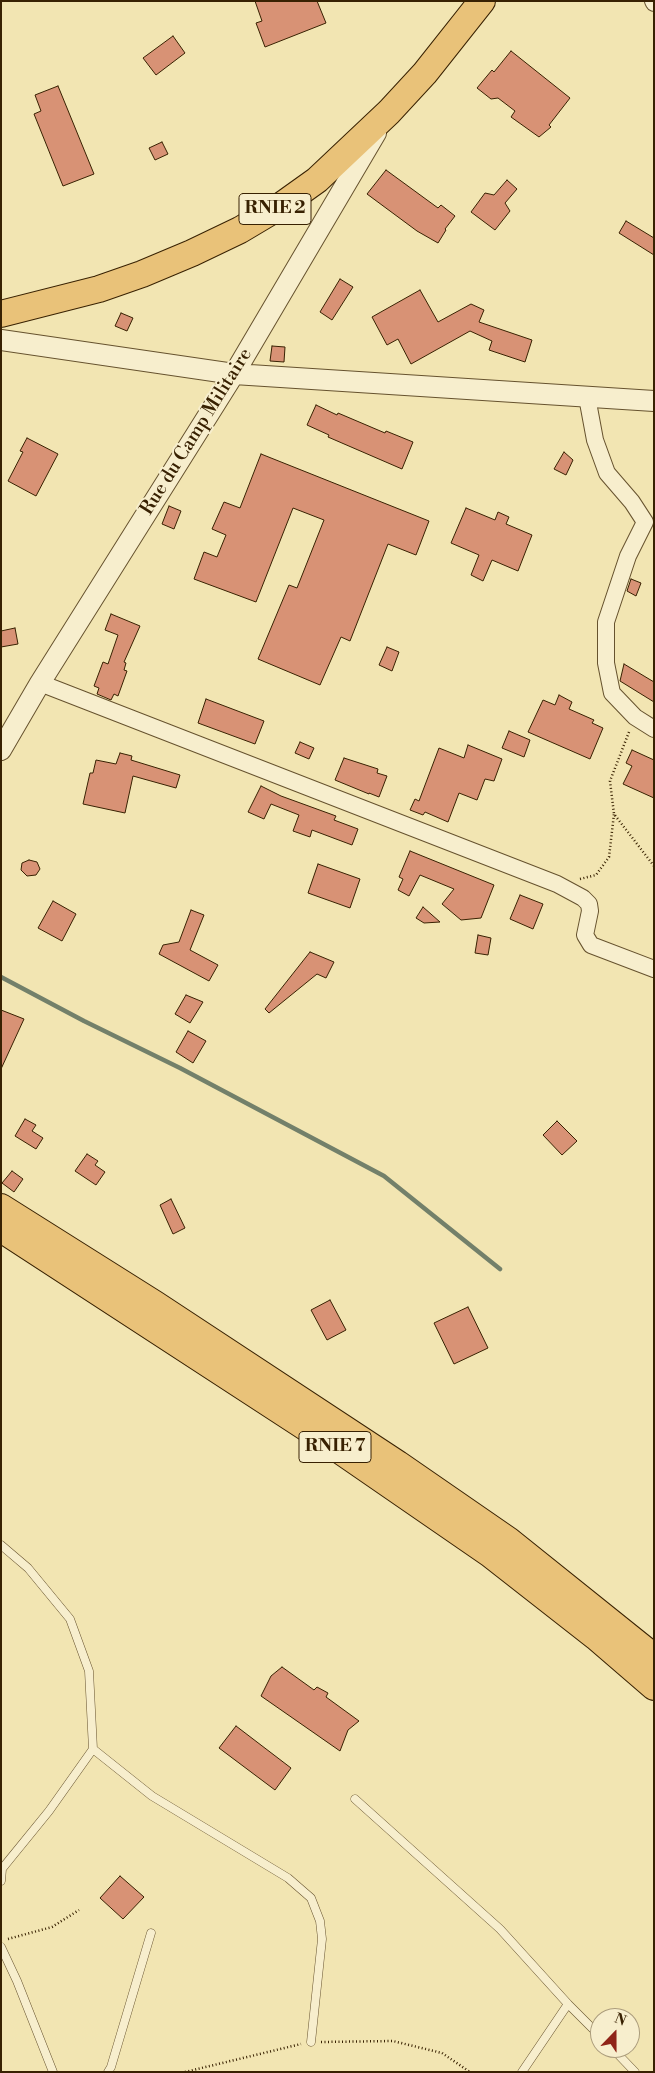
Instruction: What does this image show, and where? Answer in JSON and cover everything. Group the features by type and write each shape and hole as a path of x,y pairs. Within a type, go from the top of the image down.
{"main road":[{"name":"RNIE 2","path":"1,314 108,286 192,253 240,230 282,205 317,180 389,112 425,73 482,1"},
{"name":"RNIE 7","path":"1,1207 155,1304 398,1464 508,1540 654,1657"},
{"name":"RNIE 7","path":"1,1230 316,1434 490,1554 596,1637 654,1687"}],"street":[{"name":"Rue du Camp Militaire","path":"1,750 40,683 234,374 340,191 389,112"},
{"path":"1,340 234,374 654,401"},
{"path":"587,397 595,440 607,473 650,522 628,556 606,622 606,663 612,693 635,717 654,729"},
{"path":"40,683 556,884 583,898 589,904 590,911 586,935 591,945 654,969"}],"lane":[{"path":"1,1545 28,1568 70,1619 89,1671 93,1749 49,1812 1,1870 1,1880"},
{"path":"93,1749 152,1796 288,1878 311,1898 320,1921 322,1939 311,2042"},
{"path":"355,1799 500,1929 590,2026"},
{"path":"108,2072 112,2067 151,1933"},
{"path":"1,1947 17,1981 53,2072"},
{"path":"522,2072 568,2004"},
{"path":"622,2058 635,2072"}],"path":[{"path":"556,884 596,874 609,857 614,814 610,781 635,717"},
{"path":"614,814 654,866"},
{"path":"1,1941 52,1927 79,1910"},
{"path":"185,2072 311,2042 393,2041 442,2053 470,2072"}],"building":[{"path":"255,1 317,1 326,23 265,47 256,23 262,21"},
{"path":"173,36 185,53 156,75 143,58"},
{"path":"511,51 570,98 549,125 551,127 539,137 511,117 515,111 498,98 491,99 477,88 492,70 494,72"},
{"path":"58,86 94,174 63,186 34,114 41,111 35,95"},
{"path":"162,142 168,154 155,160 149,148"},
{"path":"386,170 438,208 441,205 455,216 445,229 438,243 417,231 367,194"},
{"path":"507,180 517,189 505,203 510,211 495,230 471,212 485,193 494,195"},
{"path":"626,221 654,238 654,255 619,233"},
{"path":"340,279 353,287 332,320 320,312"},
{"path":"420,290 438,322 471,304 484,310 479,322 532,340 525,362 489,350 492,341 470,331 411,364 398,339 387,345 372,317"},
{"path":"121,313 133,318 127,331 115,326"},
{"path":"272,346 285,347 284,362 270,361"},
{"path":"316,405 337,415 338,413 385,433 386,431 413,442 402,469 328,437 329,435 307,425"},
{"path":"27,438 58,454 36,496 8,481 23,452 20,451"},
{"path":"564,452 573,460 566,475 554,469"},
{"path":"261,454 429,521 416,555 388,544 350,641 341,637 320,685 258,659 289,585 297,588 324,520 293,508 256,602 194,579 204,552 217,557 226,535 212,529 224,502 240,508"},
{"path":"169,506 181,511 174,529 162,524"},
{"path":"466,508 495,520 498,512 509,517 506,524 532,535 518,571 492,560 483,581 471,575 479,555 451,543"},
{"path":"631,579 641,583 636,596 627,591"},
{"path":"111,614 140,626 124,662 126,663 124,670 127,671 118,696 114,694 111,700 97,694 99,688 94,686 103,662 108,664 118,635 105,630"},
{"path":"15,628 18,644 1,647 1,631"},
{"path":"387,647 399,652 392,671 379,665"},
{"path":"624,664 654,682 654,702 620,681"},
{"path":"559,695 572,702 569,709 594,720 592,723 603,728 590,759 528,732 543,700 555,705"},
{"path":"206,699 264,721 255,744 198,723"},
{"path":"509,731 530,740 524,757 502,748"},
{"path":"300,742 314,748 309,759 295,753"},
{"path":"468,745 502,759 494,781 485,779 477,800 459,793 448,822 425,812 423,815 410,810 415,799 419,801 439,748 464,758"},
{"path":"632,750 654,760 654,798 623,784 632,766 626,763"},
{"path":"120,753 132,756 131,760 180,775 176,788 133,776 125,813 83,804 90,773 93,773 96,760 116,764"},
{"path":"344,758 378,769 377,773 387,776 379,797 335,780"},
{"path":"261,786 281,796 336,816 334,820 358,829 352,845 312,830 310,837 293,831 299,815 271,804 264,819 248,812"},
{"path":"410,851 494,885 481,918 461,920 442,904 454,889 420,875 409,896 398,890 403,879 399,877"},
{"path":"29,860 37,862 40,869 36,875 27,876 21,870 22,863"},
{"path":"318,864 360,879 350,908 308,893"},
{"path":"520,895 543,904 533,929 510,919"},
{"path":"53,901 76,914 62,941 38,928"},
{"path":"423,907 440,922 424,923 416,918"},
{"path":"191,910 204,915 190,950 218,965 209,981 159,954 163,945 179,942"},
{"path":"478,935 491,938 488,955 475,953"},
{"path":"310,952 334,962 326,978 317,974 269,1013 265,1009"},
{"path":"186,995 203,1002 190,1023 175,1014"},
{"path":"1,1010 24,1019 1,1069"},
{"path":"188,1031 206,1041 193,1063 176,1052"},
{"path":"25,1119 36,1125 32,1131 43,1138 36,1149 15,1136"},
{"path":"557,1121 577,1141 562,1155 543,1135"},
{"path":"87,1154 98,1161 95,1165 105,1172 96,1185 75,1171"},
{"path":"12,1171 23,1179 14,1192 2,1183"},
{"path":"171,1199 185,1228 173,1234 160,1205"},
{"path":"330,1300 346,1330 327,1340 311,1310"},
{"path":"468,1307 488,1348 454,1364 434,1323"},
{"path":"282,1667 314,1690 317,1687 328,1693 326,1697 359,1721 348,1730 340,1751 261,1696 271,1676"},
{"path":"236,1726 291,1768 275,1790 219,1748"},
{"path":"120,1876 144,1897 123,1919 100,1898"}],"waterway":[{"path":"1,977 84,1021 180,1068 384,1176 500,1269"}]}
